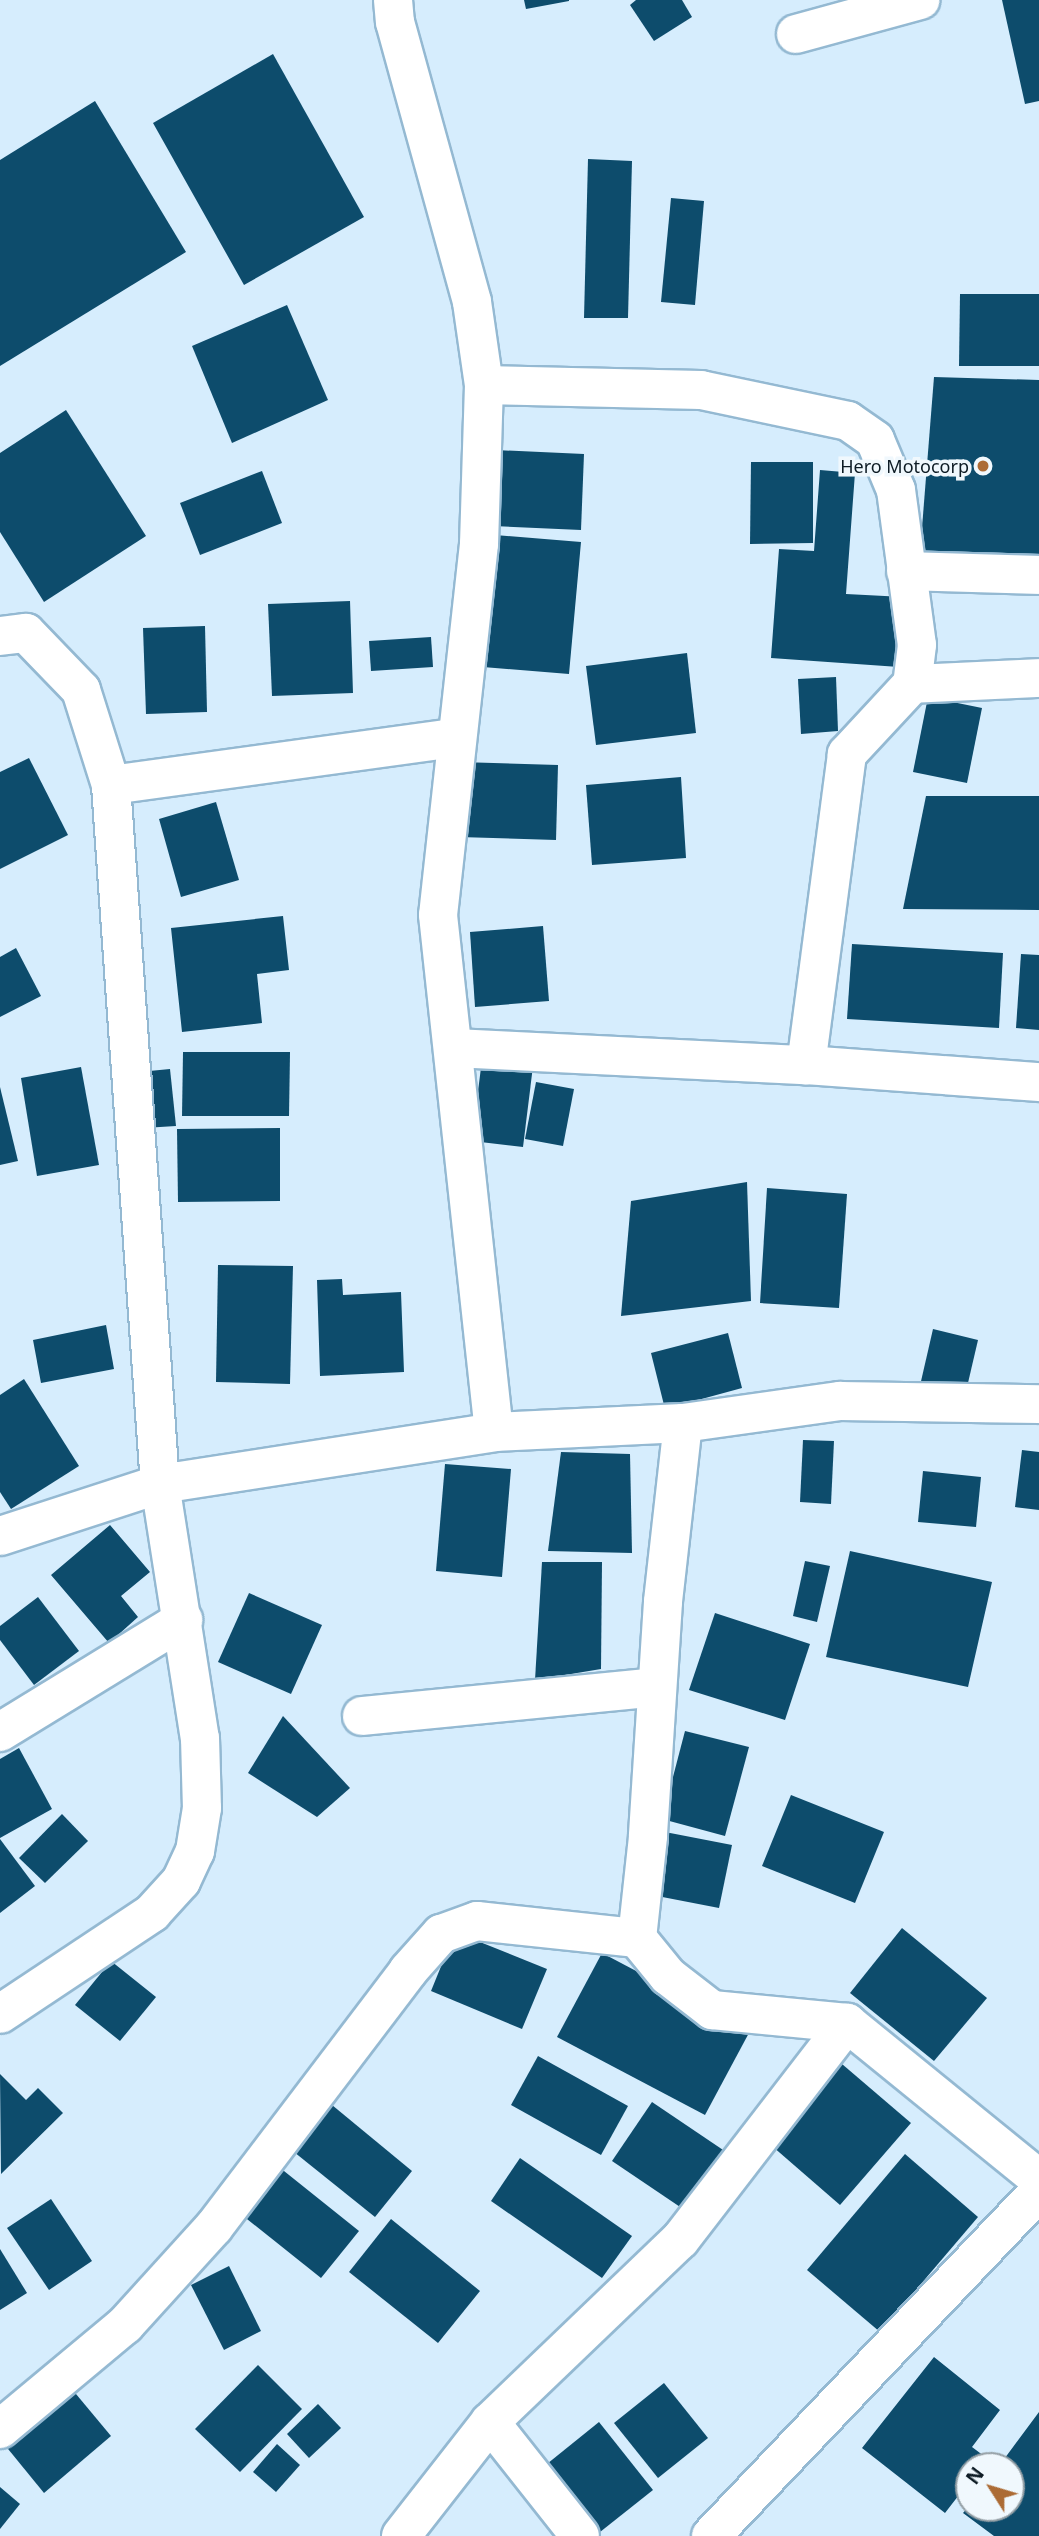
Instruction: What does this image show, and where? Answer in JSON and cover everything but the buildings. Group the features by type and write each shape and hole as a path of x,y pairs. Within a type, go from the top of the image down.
{"street":[{"path":"393,0 395,22 472,302 484,385 479,544 438,915 494,1432"},
{"path":"796,34 920,0"},
{"path":"484,385 701,390 848,421 875,440 896,489 917,645 912,684 847,754 806,1065"},
{"path":"906,571 1039,575"},
{"path":"0,636 26,633 81,690 111,785 160,1484 200,1738 202,1808 195,1851 181,1881 152,1913 0,2014"},
{"path":"912,684 1039,677"},
{"path":"111,785 456,738"},
{"path":"453,1048 806,1065 1039,1083"},
{"path":"0,1536 160,1484 494,1432 683,1423 841,1401 1039,1404"},
{"path":"636,1938 649,1836 657,1687 683,1423"},
{"path":"0,1732 183,1620"},
{"path":"362,1716 657,1687"},
{"path":"0,2429 124,2325 214,2227 408,1971 441,1934 477,1921 636,1938 668,1976 712,2010 847,2022 1039,2179"},
{"path":"401,2536 490,2422 680,2240 847,2022"},
{"path":"711,2536 1039,2192"},
{"path":"490,2422 580,2536"}],"place":[{"name":"Hero Motocorp","path":"983,466"}]}
